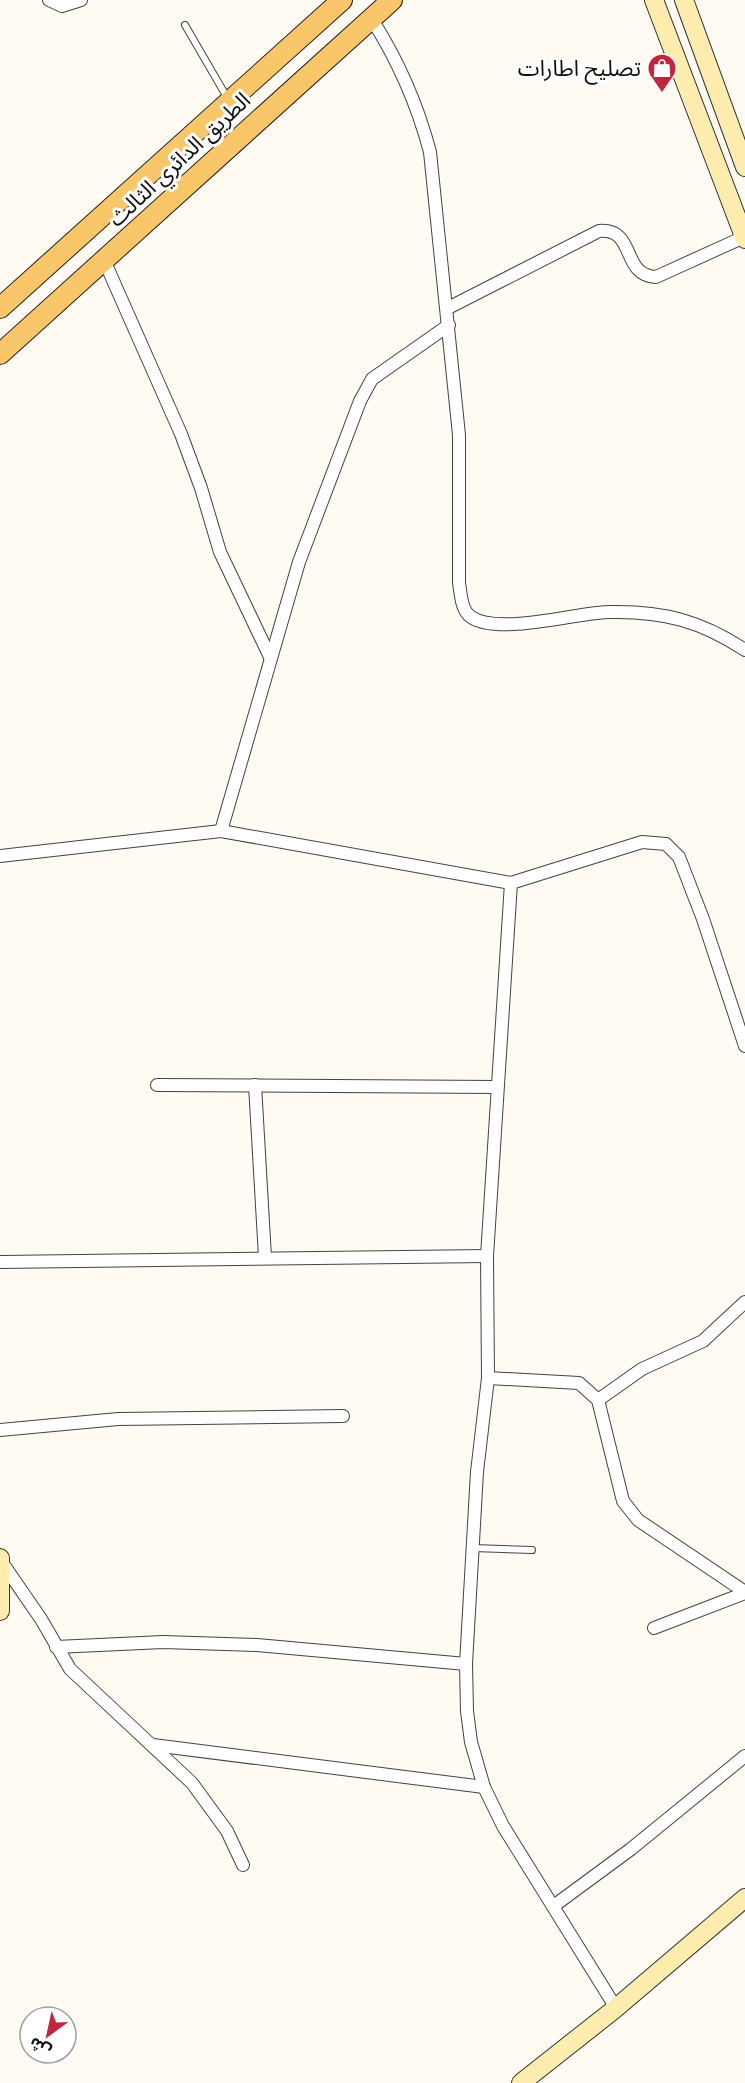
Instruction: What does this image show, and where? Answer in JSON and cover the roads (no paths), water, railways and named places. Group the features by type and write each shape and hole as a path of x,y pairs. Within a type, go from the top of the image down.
{"main road":[{"name":"الطريق الدائري الثالث","path":"0,354 392,0"},
{"path":"654,0 745,238"},
{"path":"684,0 745,167"},
{"name":"الطريق الدائري الثالث","path":"0,308 229,102 333,3"},
{"path":"0,1559 0,1611"},
{"path":"521,2083 616,2008 723,1914 745,1898"}],"street":[{"path":"49,0 62,6 81,0"},
{"path":"371,18 393,52 421,116 430,152 450,325 459,435 459,583 463,605 469,616 482,622 531,624 609,612 665,614 721,634 745,650"},
{"path":"448,308 599,231 611,230 620,236 635,268 646,277 656,277 745,238"},
{"path":"104,260 180,434 201,488 220,552 270,657"},
{"path":"221,831 299,562 360,401 372,379 450,325"},
{"path":"0,856 221,831 511,883 642,842 666,844 679,857 745,1046"},
{"path":"511,883 487,1256 488,1378 477,1472 466,1665 467,1711 471,1742 484,1787 503,1826 555,1905 616,2008"},
{"path":"157,1085 497,1087"},
{"path":"255,1085 265,1257"},
{"path":"0,1262 487,1256"},
{"path":"598,1400 642,1369 703,1341 745,1302"},
{"path":"488,1378 579,1383 598,1400 623,1501 638,1520 745,1592"},
{"path":"0,1431 118,1419 343,1416"},
{"path":"0,1559 40,1618 70,1669 192,1783 227,1832 243,1865"},
{"path":"654,1628 745,1592"},
{"path":"56,1647 163,1642 257,1645 466,1665"},
{"path":"153,1745 484,1787"},
{"path":"555,1905 631,1849 745,1756"}],"lane":[{"path":"184,25 229,102"},
{"path":"473,1548 532,1550"}],"place":[{"name":"تصليح اطارات","path":"662,94"}]}
